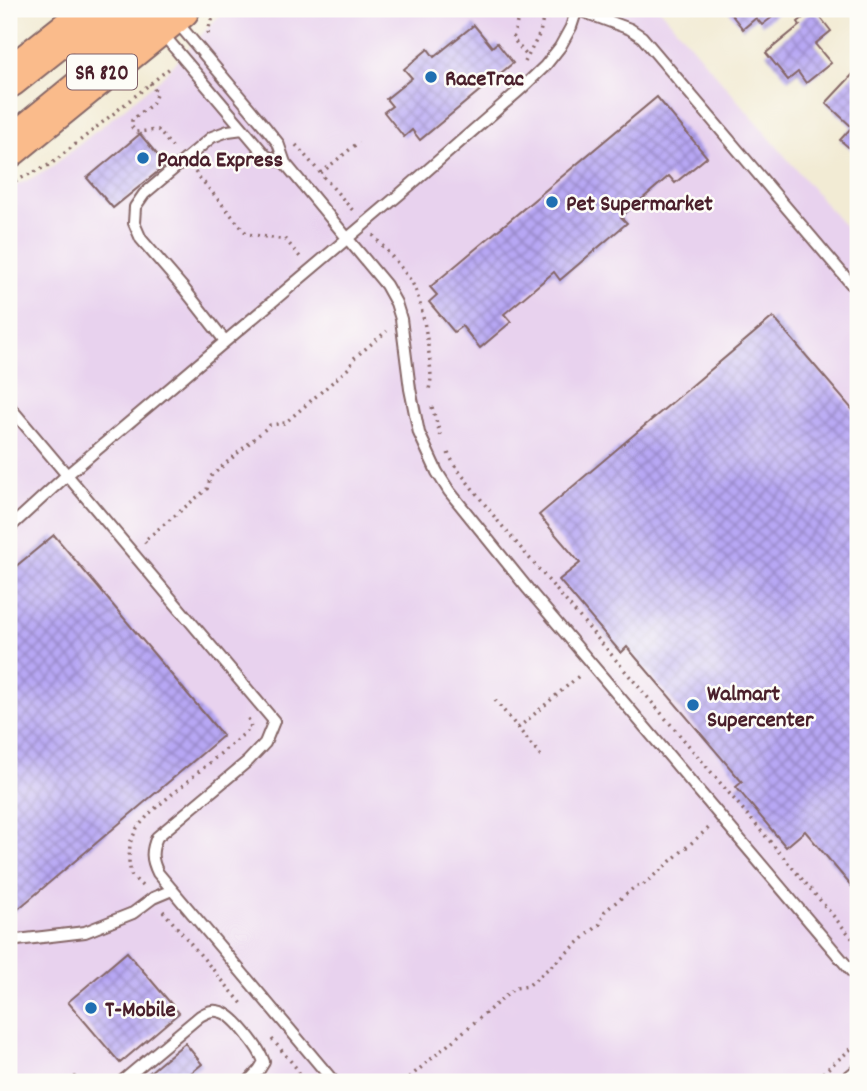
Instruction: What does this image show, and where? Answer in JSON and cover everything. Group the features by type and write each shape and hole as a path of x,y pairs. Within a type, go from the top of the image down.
{"highway":[{"name":"SR 820","path":"9,78 96,9"},
{"path":"15,143 32,102 113,34 161,15"}],"lane":[{"path":"9,528 66,475 522,88 560,47 577,9 630,29 642,37 858,292"},
{"path":"161,15 195,45 278,143 285,163 386,285 396,303 404,328 410,389 419,433 449,491 592,665 858,979"},
{"path":"161,15 182,57 266,156 285,163"},
{"path":"225,341 141,239 134,223 135,207 144,194 212,137 243,129"},
{"path":"9,406 274,722 265,743 248,761 157,837 152,849 152,861 158,873 334,1082"},
{"path":"9,941 85,932 133,913 153,898 172,890"},
{"path":"121,1082 200,1016 211,1011 230,1016 261,1053 264,1062 248,1082"},
{"path":"842,1082 858,1069"}],"path":[{"path":"195,45 209,33 210,23 220,9"},
{"path":"522,66 540,33 545,9"},
{"path":"517,22 513,39 528,57"},
{"path":"9,184 51,164 182,57"},
{"path":"150,83 156,95 152,104 132,120 132,127 136,132 158,130 247,234 286,240 300,257"},
{"path":"321,173 359,142"},
{"path":"337,226 354,212"},
{"path":"497,520 858,945"},
{"path":"518,728 609,651"},
{"path":"495,700 541,756"},
{"path":"404,1082 514,989 528,986 600,924 606,911 636,886 643,885 737,802"},
{"path":"812,1082 858,1043"},
{"path":"69,1082 79,1074"}],"shaded area":[{"path":"228,9 660,9 858,242 858,1082 9,1081 9,189 48,170 160,79"}],"building":[{"path":"727,9 783,9 762,25 756,18 743,29"},
{"path":"814,9 831,31 815,44 831,63 806,83 798,72 788,80 766,53 800,25 798,22"},
{"path":"474,25 492,47 497,43 513,63 420,140 412,130 404,137 384,112 392,106 386,99 412,78 404,69 428,49 434,57"},
{"path":"856,71 858,148 854,152 840,140 852,127 826,103"},
{"path":"657,97 707,157 675,183 669,176 621,217 627,223 560,280 554,272 504,314 511,322 480,348 462,326 454,332 429,302 437,295 430,287"},
{"path":"140,134 166,165 113,208 87,178"},
{"path":"773,317 858,416 858,894 805,831 786,847 736,787 742,782 627,647 621,653 559,580 580,563 539,515"},
{"path":"54,535 223,736 11,915 9,572"},
{"path":"127,952 179,1013 120,1063 68,1002"},
{"path":"185,1043 202,1064 180,1082 138,1082"}],"place":[{"name":"RaceTrac","path":"431,77"},
{"name":"Panda Express","path":"143,158"},
{"name":"Pet Supermarket","path":"552,202"},
{"name":"Walmart Supercenter","path":"693,705"},
{"name":"T-Mobile","path":"91,1008"}]}
